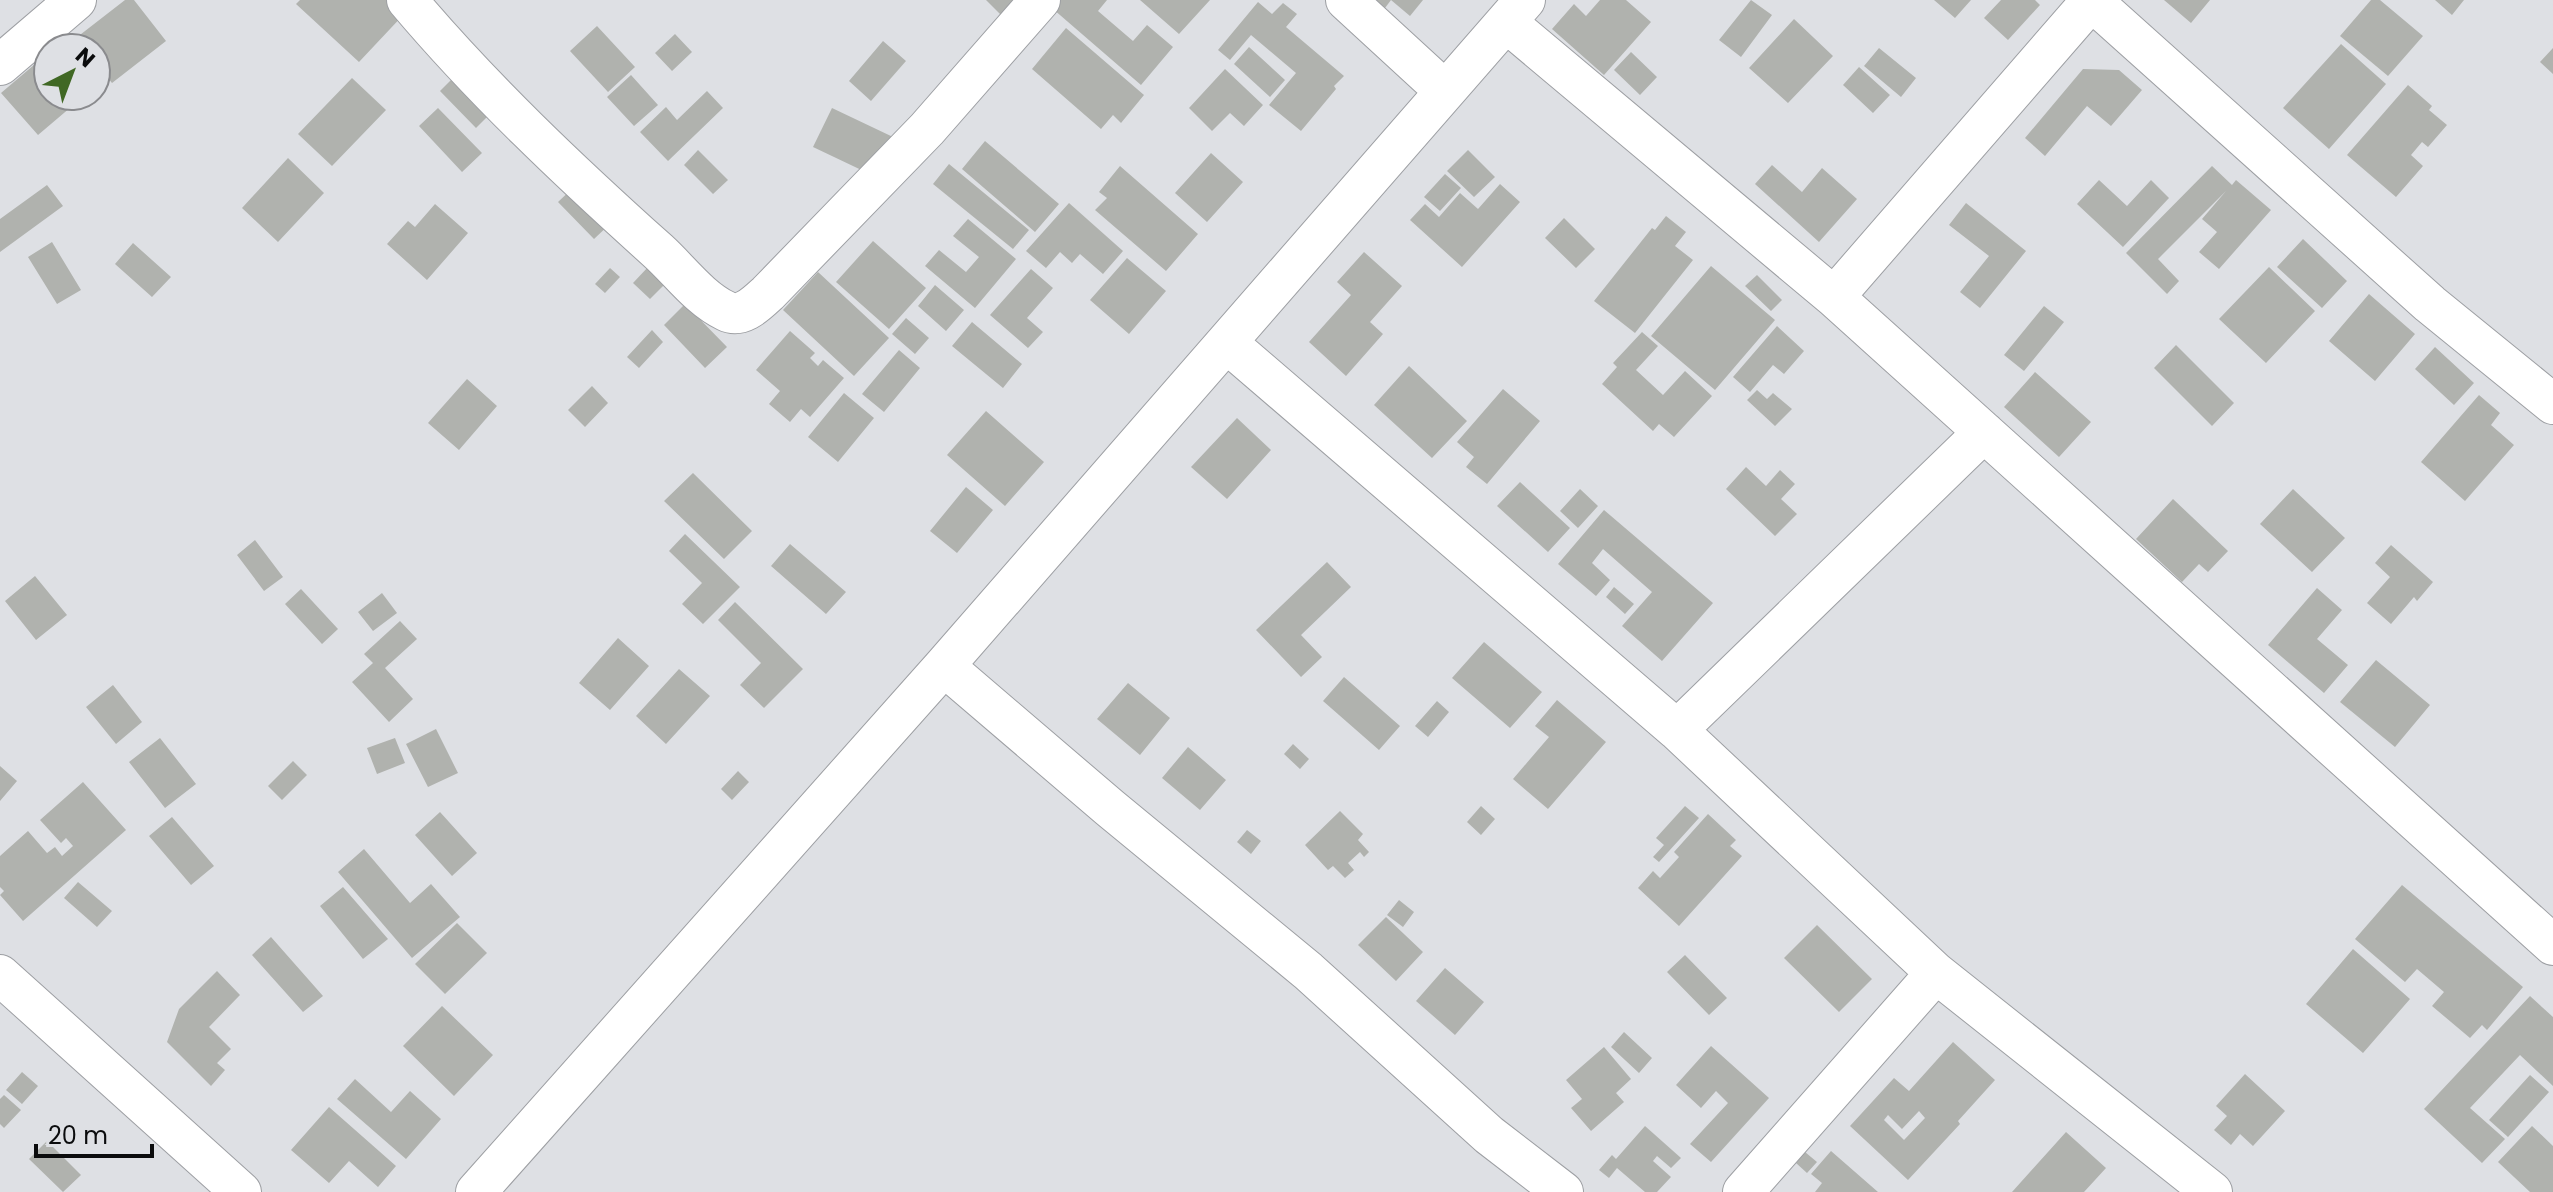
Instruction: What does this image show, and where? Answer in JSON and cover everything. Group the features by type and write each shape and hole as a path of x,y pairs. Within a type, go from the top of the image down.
{"street":[{"path":"0,65 76,0"},
{"path":"407,0 476,76 597,197 728,313 751,308 768,293 927,129 1040,0"},
{"path":"1346,0 1445,91"},
{"path":"1834,297 2092,0 2430,304 2553,404"},
{"path":"476,1192 944,666 1515,11 2553,945"},
{"path":"1227,343 1677,730 1936,973 2212,1192"},
{"path":"1677,730 1984,432"},
{"path":"944,666 1308,971 1489,1135 1563,1192"},
{"path":"1743,1192 1936,973"},
{"path":"0,975 241,1192"}],"building":[{"path":"125,0 134,0 166,41 112,83 112,32 84,32"},
{"path":"300,0 394,0 406,12 359,62 296,4"},
{"path":"986,0 1021,0 1004,18"},
{"path":"1061,0 1107,0 1098,11 1133,41 1147,25 1173,47 1141,85 1053,9"},
{"path":"1140,0 1210,0 1179,34"},
{"path":"1376,0 1391,0 1385,8"},
{"path":"1391,0 1423,0 1410,16"},
{"path":"1600,0 1626,0 1651,22 1604,75 1552,29 1574,4 1586,16"},
{"path":"1751,0 1772,15 1741,57 1719,40"},
{"path":"1934,0 1971,0 1955,18"},
{"path":"2001,0 2035,0 2040,5 2008,40 1984,18"},
{"path":"2164,0 2210,0 2191,23"},
{"path":"2371,0 2380,0 2423,36 2388,76 2340,36"},
{"path":"2435,0 2464,0 2452,15"},
{"path":"1258,2 1272,14 1283,3 1297,14 1286,27 1344,76 1301,131 1269,105 1296,73 1251,35 1230,60 1218,50"},
{"path":"1794,19 1833,56 1788,103 1749,68"},
{"path":"597,26 635,67 608,92 570,51"},
{"path":"1066,28 1144,95 1121,123 1113,115 1101,129 1032,69"},
{"path":"675,34 692,52 672,71 655,53"},
{"path":"883,41 906,61 871,101 849,81"},
{"path":"2341,44 2386,84 2329,149 2283,108"},
{"path":"1249,47 1285,80 1270,97 1234,64"},
{"path":"1879,48 1916,78 1901,97 1864,66"},
{"path":"2553,48 2553,74 2540,62"},
{"path":"1631,52 1657,77 1640,95 1614,70"},
{"path":"32,67 32,112 65,112 38,135 1,93"},
{"path":"1859,67 1890,95 1873,113 1843,85"},
{"path":"1225,69 1263,105 1244,126 1230,113 1212,131 1189,108"},
{"path":"2083,69 2119,70 2142,90 2111,126 2087,106 2045,156 2025,138"},
{"path":"458,73 494,110 476,128 440,91"},
{"path":"631,75 658,105 634,126 607,97"},
{"path":"352,78 386,110 332,166 298,134"},
{"path":"2408,85 2432,106 2429,110 2447,125 2428,147 2422,142 2411,155 2423,166 2396,197 2347,155"},
{"path":"707,91 723,108 668,161 640,132 666,107 677,120"},
{"path":"438,108 482,153 462,172 419,126"},
{"path":"832,108 893,137 874,176 813,147"},
{"path":"985,141 1059,204 1035,232 962,169"},
{"path":"698,150 728,180 713,194 684,165"},
{"path":"1468,150 1495,177 1474,197 1447,171"},
{"path":"1211,153 1243,182 1207,222 1175,193"},
{"path":"288,158 324,193 278,242 242,208"},
{"path":"949,164 1029,230 1013,249 933,184"},
{"path":"1772,165 1802,192 1822,168 1857,199 1819,242 1755,184"},
{"path":"1120,166 1198,234 1166,271 1095,210 1107,198 1099,192"},
{"path":"2212,166 2232,185 2236,180 2271,210 2219,269 2199,252 2217,232 2202,219 2226,191 2158,259 2179,281 2167,294 2126,253"},
{"path":"1445,174 1461,188 1440,211 1424,197"},
{"path":"2099,180 2127,206 2151,180 2169,198 2123,247 2077,204"},
{"path":"1500,184 1520,202 1462,267 1410,220 1425,204 1439,217 1460,193 1478,209"},
{"path":"47,185 63,206 0,252 0,219"},
{"path":"576,185 612,222 594,239 558,202"},
{"path":"1069,203 1123,251 1103,274 1080,254 1072,263 1060,252 1046,268 1026,251"},
{"path":"1966,203 2026,251 1980,308 1960,292 1989,256 1949,225"},
{"path":"435,204 468,233 427,280 387,244 408,221 415,227"},
{"path":"1666,216 1686,232 1675,246 1693,260 1635,333 1594,301 1652,228 1655,230"},
{"path":"1564,218 1595,249 1576,268 1545,238"},
{"path":"968,219 1016,259 975,308 925,266 939,250 966,272 979,257 953,236"},
{"path":"2303,239 2347,281 2322,308 2277,267"},
{"path":"873,241 926,288 889,329 836,282"},
{"path":"52,242 81,290 57,304 28,257"},
{"path":"133,243 171,277 152,297 115,264"},
{"path":"1364,252 1402,286 1370,322 1383,334 1346,376 1309,342 1351,295 1337,282"},
{"path":"1127,258 1166,291 1129,334 1090,300"},
{"path":"649,266 667,282 650,299 633,283"},
{"path":"1711,266 1775,320 1715,390 1651,336"},
{"path":"2269,267 2315,311 2266,363 2219,319"},
{"path":"610,268 620,277 605,293 595,284"},
{"path":"1031,269 1053,288 1027,318 1043,332 1028,348 990,315"},
{"path":"818,272 889,338 854,376 783,310"},
{"path":"1757,275 1782,300 1771,311 1745,286"},
{"path":"935,285 964,310 946,331 918,306"},
{"path":"2369,294 2415,334 2375,381 2329,341"},
{"path":"685,304 727,347 705,368 664,325"},
{"path":"2044,306 2064,322 2024,371 2004,355"},
{"path":"906,318 929,338 915,354 892,334"},
{"path":"972,322 1022,364 1003,388 952,346"},
{"path":"1777,326 1804,351 1784,374 1773,365 1750,392 1733,377"},
{"path":"652,330 663,342 639,368 627,357"},
{"path":"790,331 815,353 810,358 818,366 823,360 844,378 810,417 801,409 790,422 769,404 780,391 756,370"},
{"path":"1642,332 1658,346 1636,370 1663,395 1685,371 1712,396 1674,437 1659,424 1653,431 1602,384 1617,367 1613,363"},
{"path":"2176,345 2234,403 2212,426 2154,368"},
{"path":"2435,347 2474,383 2454,405 2415,369"},
{"path":"899,350 920,368 884,412 862,394"},
{"path":"1409,366 1467,421 1432,458 1374,405"},
{"path":"2035,372 2091,422 2059,457 2004,407"},
{"path":"467,379 497,406 459,450 428,423"},
{"path":"592,386 608,403 585,427 568,410"},
{"path":"1503,389 1540,421 1487,484 1466,467 1474,457 1457,442"},
{"path":"1757,390 1767,399 1773,393 1792,409 1775,426 1747,400"},
{"path":"844,393 874,418 838,462 808,437"},
{"path":"2479,395 2500,413 2491,425 2514,445 2465,501 2421,462"},
{"path":"986,411 1044,462 1005,506 947,455"},
{"path":"1237,418 1271,450 1227,499 1191,467"},
{"path":"1746,467 1766,486 1780,470 1795,484 1781,499 1797,514 1775,536 1726,489"},
{"path":"693,473 752,531 724,559 664,501"},
{"path":"1520,482 1570,528 1548,552 1497,506"},
{"path":"966,487 993,510 957,553 930,531"},
{"path":"1580,489 1598,506 1578,528 1560,511"},
{"path":"2293,489 2345,538 2312,572 2260,524"},
{"path":"2173,499 2228,551 2208,572 2199,564 2182,582 2136,539"},
{"path":"1604,510 1713,603 1662,661 1622,626 1652,592 1603,549 1592,563 1610,580 1596,596 1558,564"},
{"path":"685,534 740,587 703,624 682,604 702,583 669,551"},
{"path":"255,540 283,577 264,591 237,555"},
{"path":"790,544 846,592 826,614 771,566"},
{"path":"2391,545 2433,582 2417,601 2414,597 2391,624 2367,603 2390,577 2375,563"},
{"path":"1327,562 1351,587 1301,635 1322,657 1301,677 1256,630"},
{"path":"35,576 67,615 36,640 5,601"},
{"path":"1614,587 1634,604 1625,614 1606,597"},
{"path":"2317,588 2342,610 2317,639 2348,665 2324,693 2268,645"},
{"path":"301,589 338,629 322,644 285,604"},
{"path":"382,593 397,613 373,631 358,612"},
{"path":"735,602 803,669 764,708 740,685 761,663 718,620"},
{"path":"400,621 417,639 385,668 413,699 389,722 352,682 373,663 364,654"},
{"path":"618,638 649,666 610,710 579,683"},
{"path":"1484,642 1542,692 1510,728 1452,678"},
{"path":"2376,660 2430,705 2395,747 2340,702"},
{"path":"679,669 710,696 666,744 636,716"},
{"path":"1344,677 1400,726 1379,750 1323,701"},
{"path":"1128,683 1170,718 1140,755 1097,719"},
{"path":"113,685 142,722 116,744 86,707"},
{"path":"1557,700 1606,742 1548,809 1513,779 1549,737 1535,726"},
{"path":"1437,701 1449,712 1428,737 1415,726"},
{"path":"436,729 458,773 428,787 406,744"},
{"path":"160,738 196,784 165,808 129,762"},
{"path":"395,738 405,763 377,774 367,748"},
{"path":"1293,744 1309,759 1300,769 1284,754"},
{"path":"1188,747 1226,780 1200,810 1162,778"},
{"path":"293,761 307,775 282,800 268,786"},
{"path":"0,766 17,781 0,801"},
{"path":"738,771 749,782 732,800 721,789"},
{"path":"83,782 126,830 23,921 0,895 4,891 0,887 0,856 28,831 47,853 55,847 62,856 73,846 66,838 61,843 40,820"},
{"path":"1481,806 1495,819 1481,835 1467,822"},
{"path":"1685,806 1699,818 1659,862 1653,857 1664,845 1656,838"},
{"path":"1340,811 1363,834 1358,840 1369,852 1364,857 1360,852 1348,863 1354,870 1345,878 1333,866 1328,870 1305,845"},
{"path":"440,812 477,853 452,876 415,835"},
{"path":"1708,814 1736,840 1730,846 1742,856 1679,926 1638,888 1653,871 1660,878 1679,857 1674,852"},
{"path":"172,817 214,866 191,885 149,836"},
{"path":"1247,830 1261,841 1251,854 1237,842"},
{"path":"364,849 410,903 431,884 460,917 412,958 338,872"},
{"path":"78,882 112,911 97,927 64,898"},
{"path":"2402,885 2523,987 2487,1030 2482,1025 2470,1038 2432,1006 2444,992 2417,969 2405,982 2355,939"},
{"path":"343,887 388,939 363,959 320,906"},
{"path":"1399,900 1414,912 1403,927 1387,915"},
{"path":"1386,917 1423,952 1396,981 1358,945"},
{"path":"457,923 487,953 445,994 415,964"},
{"path":"1817,925 1872,979 1839,1012 1784,958"},
{"path":"271,937 323,996 303,1012 252,955"},
{"path":"2353,949 2410,999 2363,1053 2306,1004"},
{"path":"1685,955 1727,998 1709,1015 1667,972"},
{"path":"1445,968 1484,1002 1455,1035 1416,1001"},
{"path":"217,971 240,995 209,1027 231,1049 217,1063 225,1070 211,1086 167,1042 179,1009"},
{"path":"2530,996 2553,1017 2553,1086 2520,1055 2470,1108 2505,1139 2482,1163 2424,1109"},
{"path":"442,1006 493,1055 454,1096 403,1046"},
{"path":"1624,1032 1652,1058 1639,1073 1611,1047"},
{"path":"1953,1042 1995,1080 1958,1121 1960,1124 1908,1180 1850,1126 1894,1078 1909,1091","holes":["1919,1111 1925,1118 1904,1140 1884,1120 1888,1115 1902,1129"]},
{"path":"1711,1046 1769,1098 1711,1162 1690,1144 1728,1103 1716,1091 1701,1108 1676,1085"},
{"path":"1604,1047 1631,1079 1616,1093 1624,1102 1591,1131 1571,1108 1582,1099 1566,1080"},
{"path":"22,1072 38,1086 22,1104 6,1090"},
{"path":"2245,1074 2285,1111 2253,1146 2240,1134 2231,1145 2214,1130 2227,1116 2216,1106"},
{"path":"2530,1075 2549,1092 2508,1137 2489,1120"},
{"path":"355,1079 391,1112 410,1091 441,1119 406,1159 337,1099"},
{"path":"4,1095 21,1110 4,1128 0,1124 0,1099"},
{"path":"329,1107 396,1166 378,1187 349,1161 329,1183 291,1150"},
{"path":"1645,1126 1681,1158 1671,1168 1657,1156 1653,1161 1671,1177 1657,1192 1645,1192 1617,1168 1609,1178 1599,1170 1612,1155 1616,1159"},
{"path":"2532,1126 2553,1146 2553,1192 2530,1192 2498,1162"},
{"path":"2066,1132 2106,1168 2084,1192 2012,1192"},
{"path":"47,1141 81,1175 63,1192 29,1159"},
{"path":"1831,1151 1878,1192 1815,1192 1822,1183 1811,1174"},
{"path":"1805,1152 1817,1162 1807,1173 1796,1163"}]}
